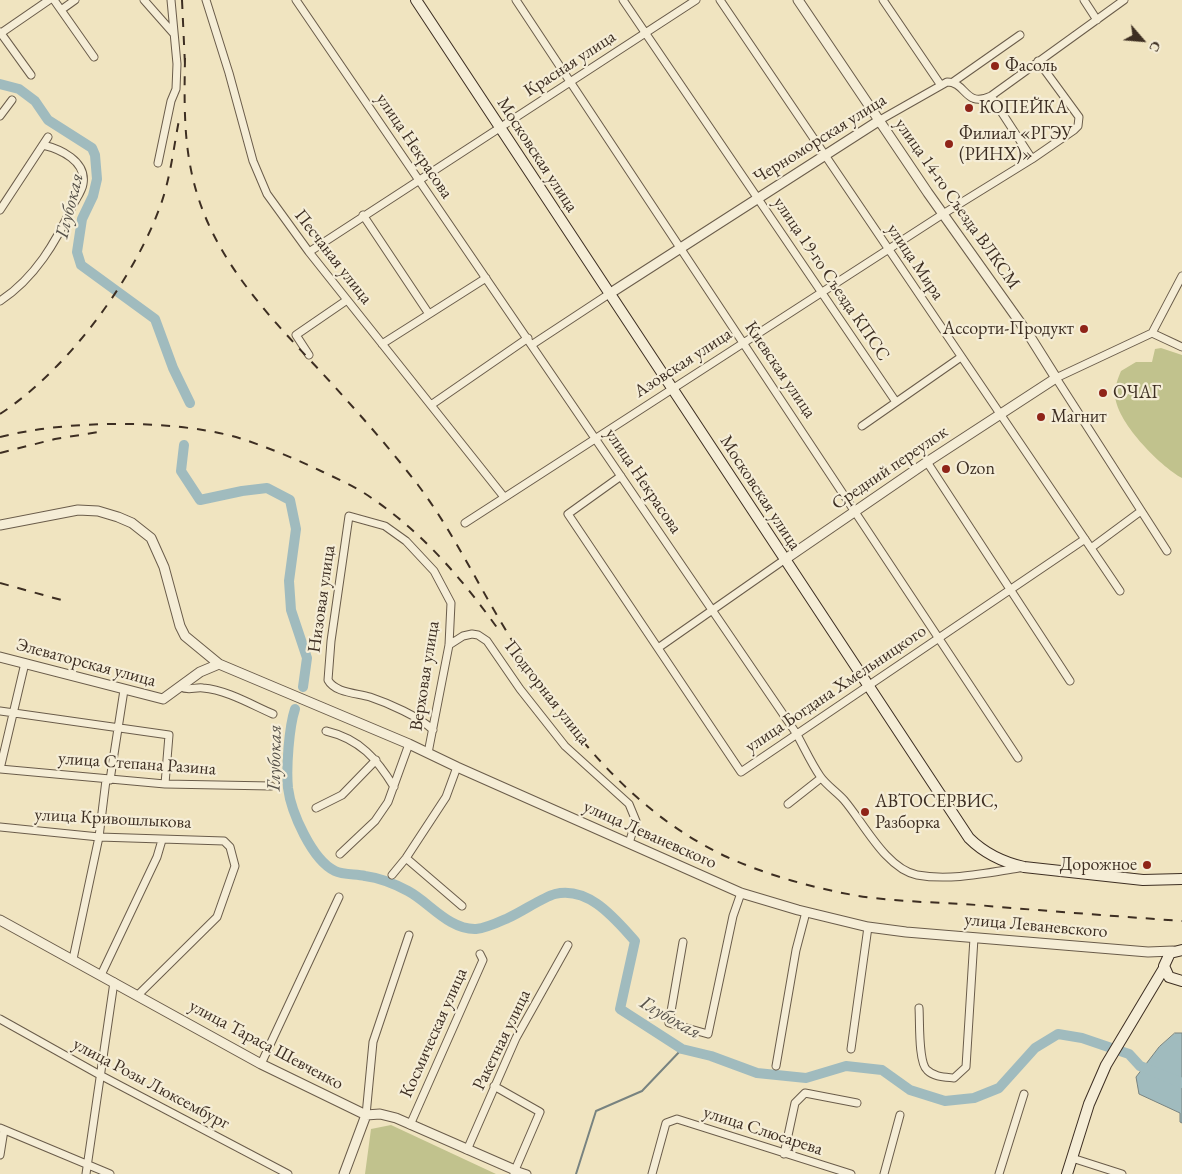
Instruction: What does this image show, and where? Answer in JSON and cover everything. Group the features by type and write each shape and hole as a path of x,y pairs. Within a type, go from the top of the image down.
{"main road":[{"name":"Московская улица","path":"416,0 608,294 672,388 784,560 870,685 969,838 982,851 1006,863 1024,867 1159,880 1182,879"},
{"path":"1067,1174 1088,1104 1106,1065 1153,988 1167,956 1178,951"},
{"path":"1164,966 1166,974 1177,981"},
{"path":"1153,988 1164,981 1177,981"}],"street":[{"path":"31,75 0,33 50,0"},
{"path":"54,0 94,57"},
{"path":"61,10 75,0"},
{"path":"144,0 174,34"},
{"path":"158,163 171,101 176,89 171,0"},
{"name":"Песчаная улица","path":"206,0 229,73 252,161 267,194 309,252 504,497"},
{"name":"улица Некрасова","path":"296,0 796,733 821,778 837,792 860,818 880,848 900,868 916,875 962,876 1024,867"},
{"name":"Киевская улица","path":"516,0 1018,758"},
{"name":"улица 19-го Съезда КПСС","path":"623,0 896,402"},
{"name":"Красная улица","path":"309,252 696,0"},
{"name":"улица Мира","path":"720,0 1120,591"},
{"name":"улица 14-го Съезда ВЛКСМ","path":"798,0 943,214 1029,335 1056,378"},
{"path":"884,0 940,84"},
{"path":"1084,0 1097,20"},
{"path":"1020,35 953,82 973,99 982,100 991,96 1124,0"},
{"name":"Азовская улица","path":"465,522 888,249 1032,159 1074,130 1079,122 1079,117 1038,62"},
{"name":"Черноморская улица","path":"431,405 880,120 940,84 953,82"},
{"path":"991,96 1032,159"},
{"path":"0,116 12,100"},
{"path":"0,210 48,137"},
{"path":"0,301 19,288 44,258 58,238 84,184 81,172 72,158 60,149 43,145"},
{"path":"364,215 429,314"},
{"path":"1182,276 1152,333 1182,347"},
{"path":"382,344 486,278"},
{"path":"309,355 296,335 347,300"},
{"name":"Средний переулок","path":"658,648 927,462 1056,378 1152,333"},
{"path":"862,426 961,357"},
{"path":"1056,378 1167,551"},
{"path":"927,462 1070,681"},
{"name":"улица Богдана Хмельницкого","path":"621,476 568,514 741,772 1085,539"},
{"name":"улица Леваневского","path":"0,525 84,510 105,512 132,523 144,532 155,545 164,567 180,626 192,643 219,664 409,744 456,767 741,892 806,912 868,927 974,938 1148,952 1178,951"},
{"path":"1091,548 1141,511"},
{"name":"Верховая улица","path":"349,516 385,526 406,542 434,571 451,603 449,645 428,753"},
{"name":"Низовая улица","path":"349,516 326,675 330,684 372,698 427,724 433,730"},
{"name":"Подгорная улица","path":"449,645 463,636 472,634 478,635 487,641 520,689 565,746 629,804 636,821 629,844"},
{"name":"Элеваторская улица","path":"0,658 162,699 181,687 186,689 204,688 215,690 274,714"},
{"path":"0,769 25,663"},
{"path":"181,687 200,672 219,664"},
{"path":"73,959 99,837 124,690"},
{"path":"0,711 168,735 165,784"},
{"path":"326,731 354,741 376,760 394,787"},
{"path":"340,854 375,822 388,802 409,744"},
{"path":"316,808 342,795 376,760"},
{"path":"392,875 406,858 446,797 456,767"},
{"name":"улица Степана Разина","path":"0,769 165,784 271,786"},
{"path":"788,804 821,778"},
{"name":"улица Кривошлыкова","path":"0,827 99,837 162,840 192,838 224,841 230,847 235,866 217,917 138,995"},
{"path":"101,975 157,857 162,840"},
{"path":"406,858 462,906"},
{"path":"683,942 669,1023 708,1034 733,916 741,892"},
{"path":"261,1064 339,898"},
{"path":"776,1066 796,950 806,912"},
{"name":"улица Тараса Шевченко","path":"0,920 261,1064 366,1115 388,1115 515,1172 527,1174"},
{"path":"851,1049 868,927"},
{"path":"344,1174 366,1115 374,1042 409,935"},
{"path":"919,1008 923,1062 927,1070 954,1078 966,1067 974,938"},
{"name":"Ракетная улица","path":"467,1150 516,1038 568,945"},
{"name":"улица Леваневского","path":"1148,952 1164,966"},
{"name":"Космическая улица","path":"410,1125 483,960 480,954"},
{"path":"86,1174 114,982"},
{"name":"улица Розы Люксембург","path":"0,1019 100,1075 288,1174"},
{"path":"494,1086 540,1112 515,1172"},
{"path":"784,1154 795,1103 806,1093 857,1103"},
{"path":"999,1174 1024,1094"},
{"path":"884,1174 900,1115"},
{"name":"улица Слюсарева","path":"652,1174 666,1123 678,1119 851,1174"},
{"path":"0,1155 2,1129 110,1174"},
{"path":"1072,1158 1122,1174"}],"green space":[{"path":"1161,348 1182,355 1182,478 1162,464 1140,442 1122,417 1115,394 1121,371 1136,362 1152,362 1155,349"},
{"path":"391,1125 496,1174 365,1174 371,1129"}],"water":[{"path":"1175,1033 1182,1033 1182,1123 1180,1122 1180,1113 1139,1094 1136,1077 1159,1047"}],"waterway":[{"name":"Глубокая","path":"0,84 19,89 35,101 48,120 92,148 95,155 97,179 93,196 82,219 77,252 81,265 155,319 173,368 190,403"},
{"name":"Глубокая","path":"184,445 181,471 200,500 267,488 290,500 296,529 289,581 291,610 307,658 303,687"},
{"name":"Глубокая","path":"295,709 291,726 288,759 288,788 298,822 318,857 326,865 338,872 376,878 398,886 416,896 448,920 466,928 476,929 493,925 555,894 579,895 590,900 610,914 635,941 620,1009 682,1049 711,1056 757,1073 806,1078 846,1066 882,1070 910,1090 945,1101 974,1098 999,1088 1035,1048 1058,1034 1082,1038 1129,1054 1140,1066 1182,1083"},
{"path":"576,1174 596,1111 642,1091 682,1049"}],"railway":[{"path":"182,0 185,65"},
{"path":"185,58 185,121 189,162 208,223 231,265 259,303 360,415 418,485 446,526 509,636 559,711 618,780 651,809 687,835 727,857 773,875 837,892 899,900 1182,921"},
{"path":"0,414 50,373 73,348 96,321 134,263 161,204 170,171 180,115"},
{"path":"0,437 56,427 118,424 150,425 210,431 236,437 269,449 349,484 392,513 442,559 498,629"},
{"path":"0,453 55,439 105,431"},
{"path":"0,583 65,601"}],"place":[{"name":"Фасоль","path":"995,66"},
{"name":"КОПЕЙКА","path":"969,108"},
{"name":"Филиал «РГЭУ (РИНХ)»","path":"949,144"},
{"name":"Ассорти-Продукт","path":"1084,329"},
{"name":"ОЧАГ","path":"1103,393"},
{"name":"Магнит","path":"1041,417"},
{"name":"Ozon","path":"946,469"},
{"name":"АВТОСЕРВИС, Разборка","path":"865,812"},
{"name":"Дорожное","path":"1147,865"}]}
